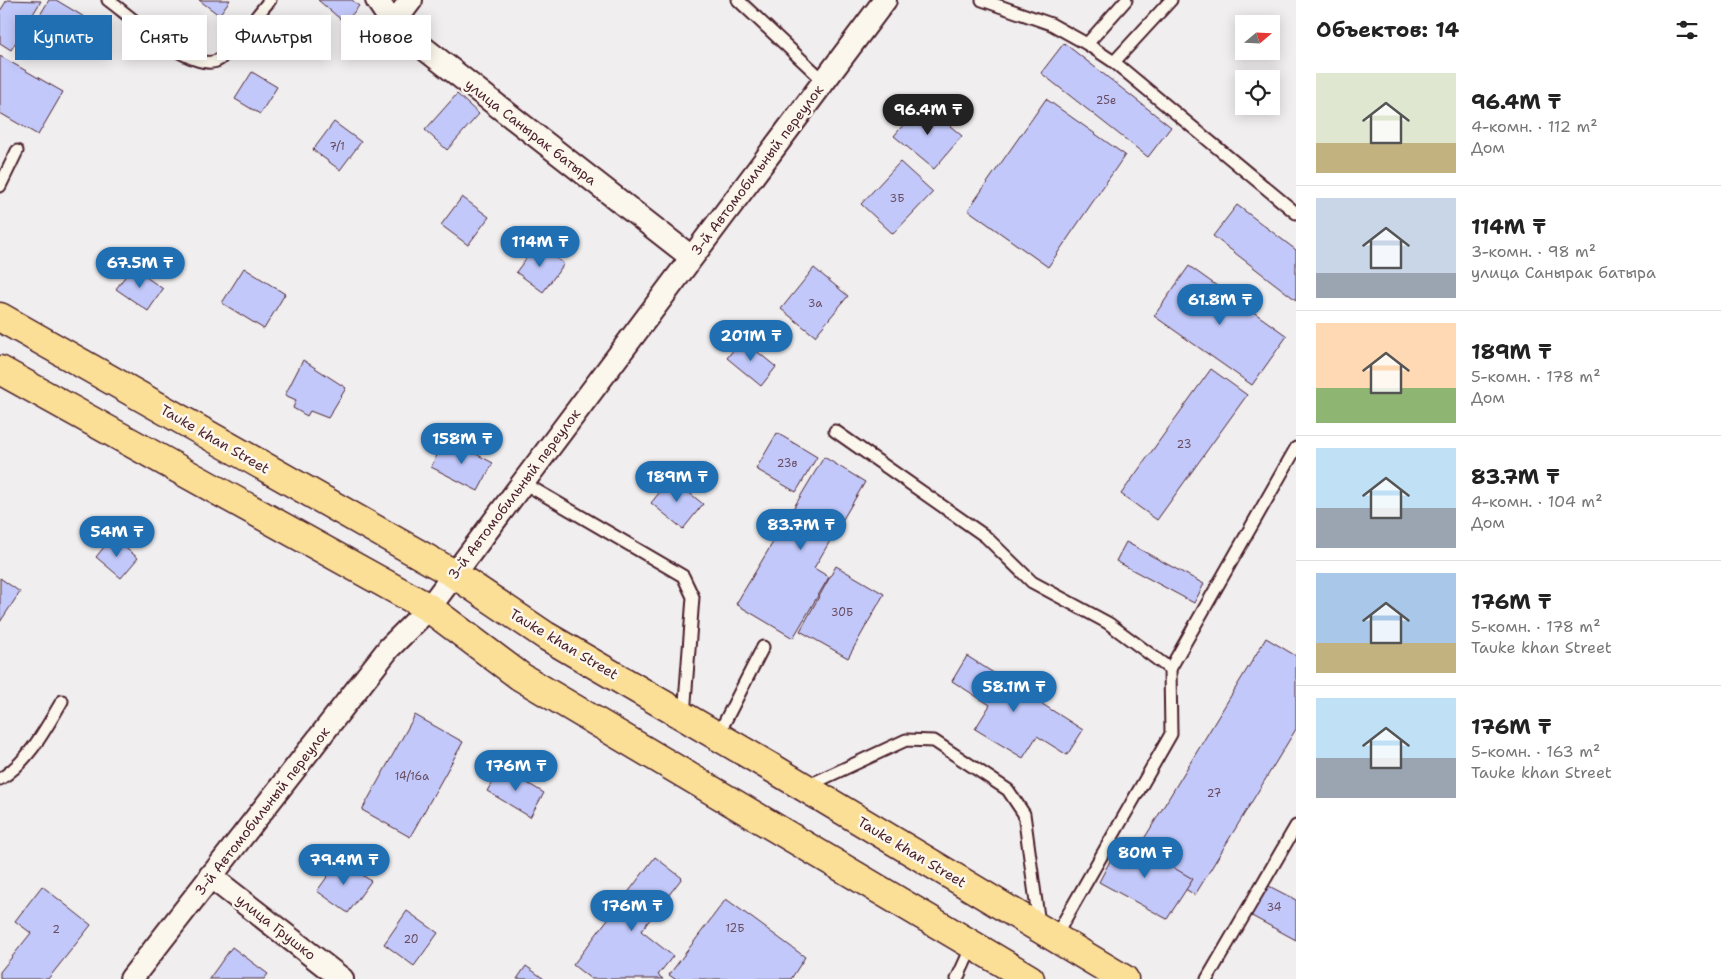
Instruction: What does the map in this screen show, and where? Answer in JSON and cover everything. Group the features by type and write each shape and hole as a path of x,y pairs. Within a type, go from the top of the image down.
{"main road":[{"name":"Tauke khan Street","path":"0,317 454,574 546,636 684,715 1124,979"},
{"path":"0,370 429,608 522,676 1030,979"}],"street":[{"name":"улица Санырак батыра","path":"378,0 387,15"},
{"path":"400,15 411,0"},
{"name":"3-й Автомобильный переулок","path":"131,979 389,648 429,608 885,0"},
{"name":"улица Санырак батыра","path":"431,54 691,257"},
{"name":"улица Грушко","path":"210,876 342,979"}],"lane":[{"path":"108,0 185,57 204,63 219,60 270,0"},
{"path":"738,0 824,81"},
{"path":"982,0 1051,24 1114,62 1296,213"},
{"path":"1087,44 1126,0"},
{"path":"1114,62 1171,0"},
{"path":"0,186 18,151"},
{"path":"835,431 985,536 1032,582 1108,622 1170,669"},
{"path":"1047,933 1171,734 1170,669 1296,448"},
{"path":"522,482 683,576 693,597 684,715"},
{"path":"718,736 763,647"},
{"path":"0,779 18,766 32,750 62,701"},
{"path":"805,787 906,740 934,741 1008,790 1024,814 1047,933"},
{"path":"1207,979 1296,826"},
{"path":"957,979 973,944"}],"building":[{"path":"7,0 41,1 32,15 15,15 15,43 11,50 0,43 0,11"},
{"path":"49,0 56,0 81,15 40,15"},
{"path":"199,0 230,0 219,15"},
{"path":"318,0 352,0 359,6 352,15 341,15 341,20"},
{"path":"1064,43 1171,127 1148,157 1041,73"},
{"path":"0,56 63,92 38,135 0,113"},
{"path":"252,72 277,87 260,114 235,99"},
{"path":"457,94 479,114 447,150 425,130"},
{"path":"1046,99 1125,155 1048,267 968,210"},
{"path":"922,102 962,136 934,169 894,136"},
{"path":"334,122 361,142 340,170 313,150"},
{"path":"900,162 933,192 893,234 861,204"},
{"path":"462,197 489,217 468,245 441,225"},
{"path":"1237,205 1296,250 1296,300 1213,236"},
{"path":"537,244 564,264 543,292 516,272"},
{"path":"1189,266 1287,336 1252,385 1154,316"},
{"path":"132,267 163,289 148,311 116,289"},
{"path":"244,268 285,294 264,329 222,303"},
{"path":"814,268 848,296 815,336 781,309"},
{"path":"742,339 776,367 761,386 727,358"},
{"path":"303,360 346,388 328,418 310,411 307,416 293,408 296,400 285,395"},
{"path":"1211,369 1247,395 1157,520 1121,494"},
{"path":"777,433 817,457 796,492 756,469"},
{"path":"446,438 493,463 478,491 431,467"},
{"path":"824,457 865,482 814,568 829,577 793,638 736,604"},
{"path":"671,478 703,504 683,529 651,503"},
{"path":"112,537 138,558 121,578 96,557"},
{"path":"1126,542 1204,584 1194,603 1116,561"},
{"path":"836,566 884,594 848,658 800,631"},
{"path":"0,578 20,592 0,622"},
{"path":"1266,638 1296,656 1296,729 1195,895 1133,857"},
{"path":"967,656 1083,730 1067,755 1037,736 1023,758 975,729 990,705 952,681"},
{"path":"415,715 463,742 410,837 362,810"},
{"path":"501,767 544,793 530,817 487,791"},
{"path":"1122,838 1193,879 1167,919 1099,882"},
{"path":"655,857 682,878 641,931 673,956 658,975 663,979 591,979 573,965"},
{"path":"340,859 371,881 348,913 317,891"},
{"path":"1265,884 1296,900 1296,940 1248,914"},
{"path":"42,886 91,925 48,979 0,979 0,972 31,933 15,921"},
{"path":"726,899 805,957 791,979 675,979 669,975"},
{"path":"407,911 438,933 414,966 384,944"},
{"path":"232,947 268,974 264,979 209,979"},
{"path":"526,966 544,979 517,979"}]}
